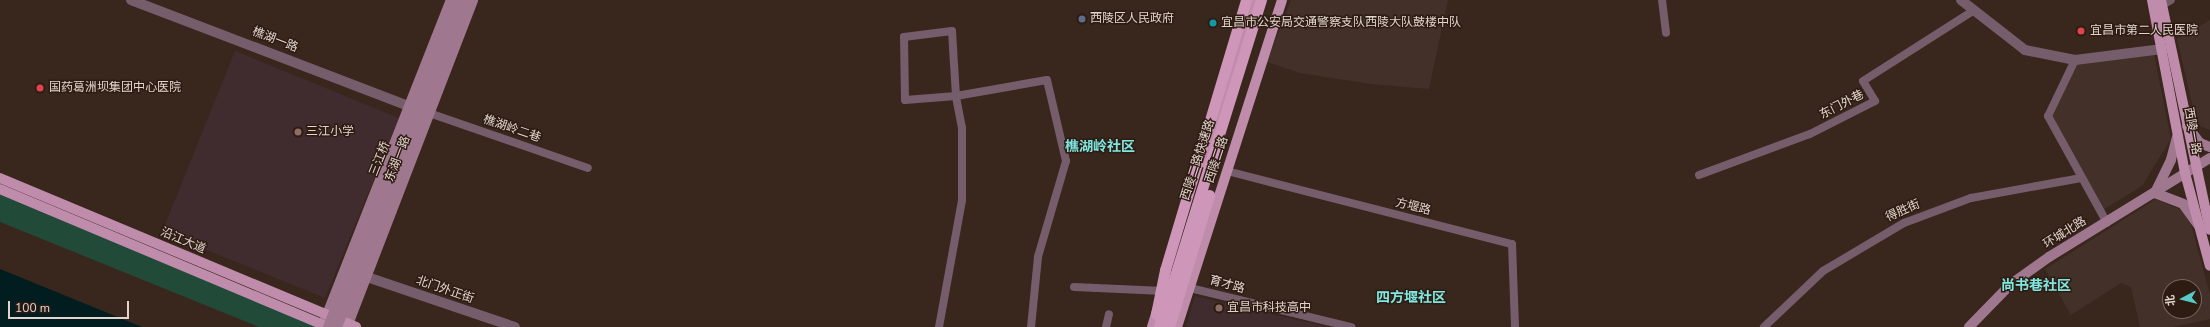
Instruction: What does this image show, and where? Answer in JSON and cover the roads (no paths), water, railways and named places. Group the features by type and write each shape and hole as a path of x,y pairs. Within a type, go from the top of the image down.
{"highway":[{"path":"1156,314 1180,224 1246,0"},
{"name":"西陵二路快速路","path":"1159,327 1261,0"},
{"name":"西陵二路快速路","path":"1169,327 1267,0"}],"main road":[{"path":"327,323 409,106 451,0"},
{"name":"三江桥","path":"327,323 457,0"},
{"name":"三江桥","path":"337,327 465,0"},
{"name":"东湖一路","path":"351,326 367,277 473,0"},
{"name":"西陵二路","path":"1163,290 1254,0"},
{"name":"西陵二路","path":"1177,327 1282,0"},
{"name":"西陵一路","path":"2158,2 2162,49 2195,167 2207,225 2210,266"},
{"name":"西陵一路","path":"2158,2 2183,126 2186,173 2207,225"},
{"path":"2207,225 2183,204 2154,193 2176,148 2183,126 2200,143 2210,147"},
{"name":"环城北路","path":"1968,327 2011,284 2210,158"},
{"name":"沿江大道","path":"0,178 327,323"},
{"name":"沿江大道","path":"0,189 327,323 351,326"},
{"path":"1152,327 1156,314"}],"street":[{"name":"樵湖一路","path":"131,0 409,106"},
{"path":"1662,0 1666,33"},
{"path":"1961,0 1973,11 2025,50 2075,60 2162,49"},
{"path":"2158,2 2171,0"},
{"name":"东门外巷","path":"1699,176 1810,134 1874,101 1863,81 1973,11"},
{"path":"939,327 962,200 962,128 956,96 952,31 904,37 905,100 956,96 1047,80 1066,161 1038,258 1031,327"},
{"path":"2075,60 2048,116 2106,223"},
{"name":"樵湖岭二巷","path":"429,113 588,168"},
{"name":"方堰路","path":"1227,171 1512,244 1515,327"},
{"name":"得胜街","path":"1764,327 1823,271 1904,223 1971,198 2081,178"},
{"name":"北门外正街","path":"367,277 515,327"},
{"path":"1074,287 1163,290"},
{"name":"育才路","path":"1190,288 1351,327"},
{"path":"1106,327 1109,314"}],"water":[{"path":"0,269 142,327 0,327"}],"place":[{"name":"西陵区人民政府","path":"1082,19"},
{"name":"宜昌市公安局交通警察支队西陵大队鼓楼中队","path":"1213,23"},
{"name":"宜昌市第二人民医院","path":"2081,31"},
{"name":"国药葛洲坝集团中心医院","path":"40,88"},
{"name":"三江小学","path":"298,132"},
{"name":"宜昌市科技高中","path":"1219,308"}],"district":[{"name":"樵湖岭社区","path":"1100,147"},
{"name":"尚书巷社区","path":"2036,286"},
{"name":"四方堰社区","path":"1411,298"}]}
